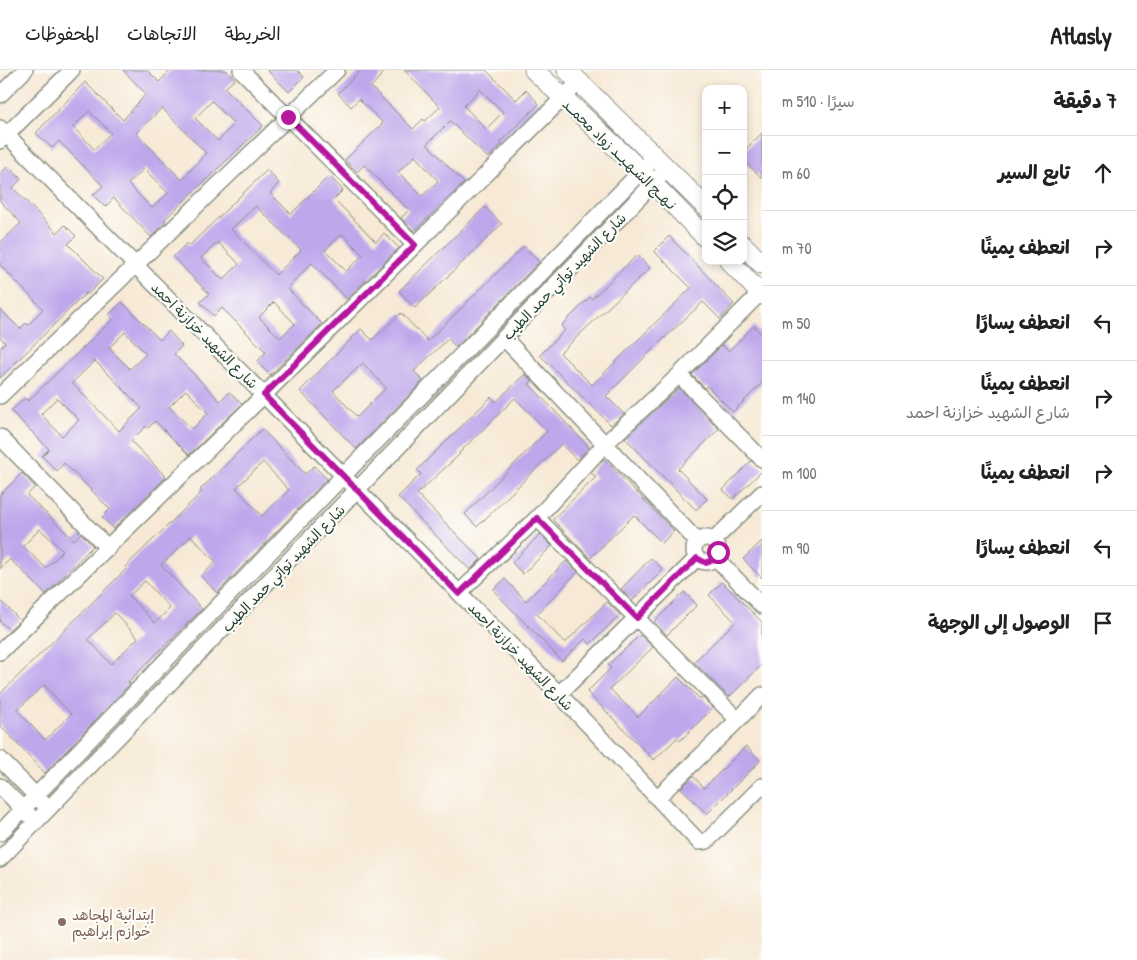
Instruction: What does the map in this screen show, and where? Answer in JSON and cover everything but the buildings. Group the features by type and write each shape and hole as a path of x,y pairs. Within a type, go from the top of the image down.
{"main road":[{"name":"نـهــج الشـهـيــد زواد محمــد","path":"534,70 562,99 647,177 702,234"},
{"name":"نـهــج الشـهـيــد زواد محمــد","path":"573,76 702,203"},
{"path":"747,249 762,264"},
{"path":"733,265 761,294"}],"street":[{"path":"0,95 25,70"},
{"path":"2,134 72,70"},
{"path":"242,70 415,245"},
{"path":"0,396 337,70"},
{"path":"0,652 264,395 562,99 573,76"},
{"name":"شارع الشهيد خزازنة احمد","path":"2,134 135,264 559,694 699,842 708,841 762,786"},
{"name":"شارع الشهيد تواتي حمد الطيب","path":"0,833 343,476 662,162"},
{"name":"شارع الشهيد تواتي حمد الطيب","path":"0,858 504,338 647,177"},
{"path":"459,594 537,518 605,444 761,294"},
{"path":"504,338 698,541"},
{"path":"678,375 762,459"},
{"path":"0,437 108,548"},
{"path":"714,540 762,493"},
{"path":"537,518 738,720"},
{"path":"706,538 714,540 718,546 716,558 706,563 697,558 694,550 698,541 706,538"},
{"path":"559,694 697,558"},
{"path":"716,558 762,606"},
{"path":"657,798 762,695"},
{"path":"0,759 48,808"},
{"path":"0,786 35,822"}],"place":[{"name":"إبتدائية المجاهد خوازم إبراهيم","path":"62,922"}],"route":[{"path":"288,117 415,245 264,395 459,594 537,518 637,618 697,558 706,563 716,558 718,552"}]}
